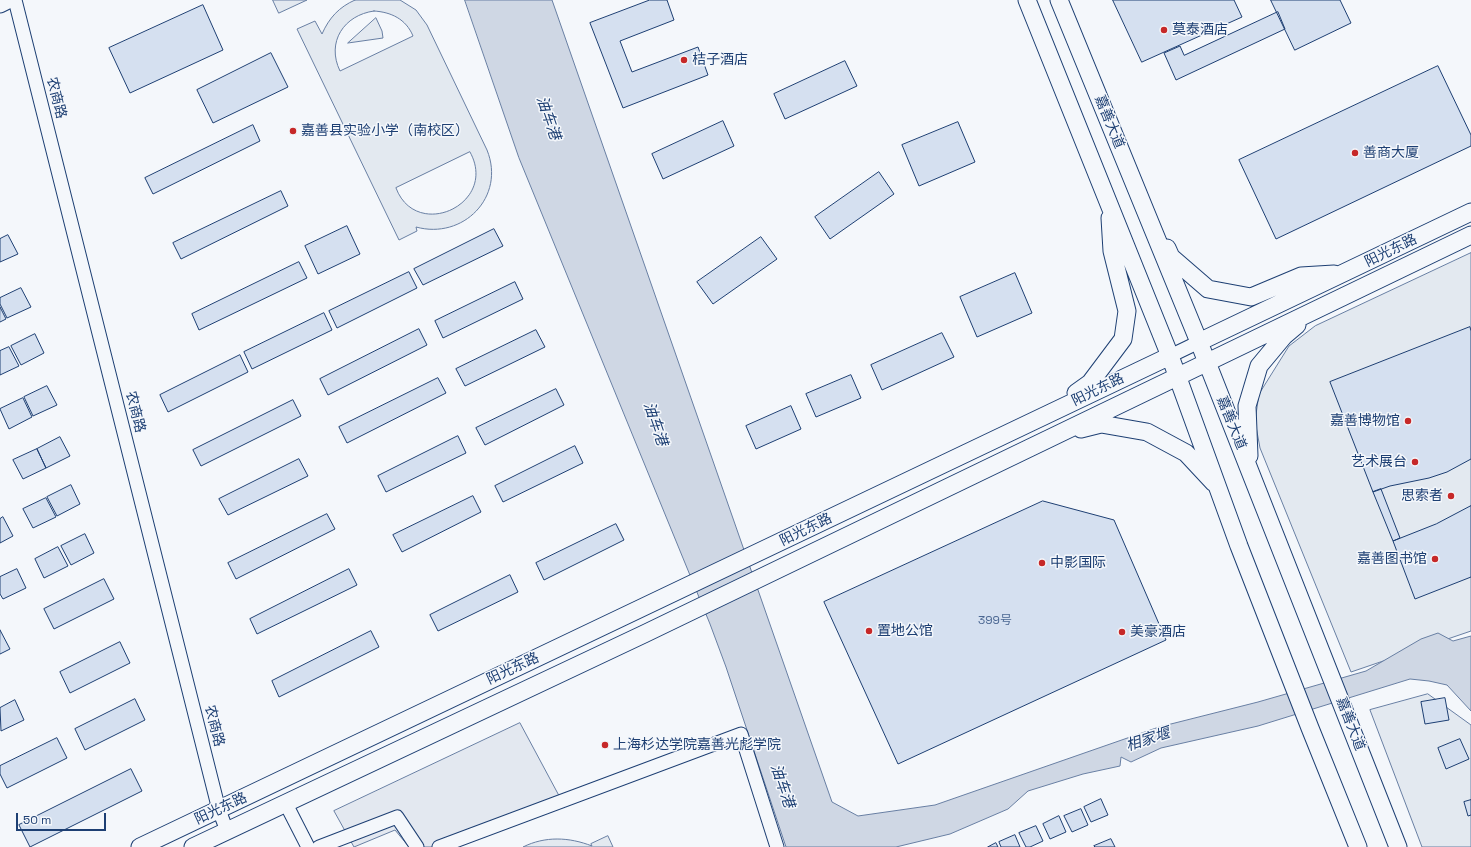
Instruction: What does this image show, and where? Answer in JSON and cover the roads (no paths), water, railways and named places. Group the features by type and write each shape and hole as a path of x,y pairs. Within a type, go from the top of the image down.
{"main road":[{"path":"0,4 8,0"},
{"path":"1027,0 1178,376 1239,546 1358,847"},
{"name":"嘉善大道","path":"1059,0 1199,342 1398,847"},
{"path":"1046,415 1090,383 1123,339 1127,311 1112,250 1109,204"},
{"name":"阳光东路","path":"1199,342 1471,212"},
{"path":"1150,220 1160,227 1171,257 1208,289 1251,297 1301,276 1342,274"},
{"name":"阳光东路","path":"193,847 644,634 1471,235"},
{"path":"1249,468 1247,406 1259,366 1284,336 1312,312"},
{"name":"阳光东路","path":"140,847 1170,356"},
{"path":"1054,436 1101,424 1147,432 1186,453 1218,487"}],"street":[{"name":"农商路","path":"15,0 218,810 227,831"},
{"name":"阳光东路","path":"1170,356 1199,342"},
{"path":"439,847 741,734 777,847"},
{"path":"286,804 308,847"},
{"path":"319,847 397,817 417,847"}],"water":[{"path":"465,0 552,0 832,802 858,816 935,805 1159,727 1258,702 1366,671 1421,639 1438,633 1453,641 1471,636 1471,711 1447,685 1410,679 1258,726 1161,748 1131,762 1121,757 1120,766 1083,774 1028,791 1008,809 950,834 896,847 786,847 726,667 710,624 519,158"}],"place":[{"name":"莫泰酒店","path":"1164,30"},
{"name":"桔子酒店","path":"684,60"},
{"name":"嘉善县实验小学（南校区）","path":"293,131"},
{"name":"善商大厦","path":"1355,153"},
{"name":"嘉善博物馆","path":"1408,421"},
{"name":"艺术展台","path":"1415,462"},
{"name":"思索者","path":"1451,496"},
{"name":"嘉善图书馆","path":"1435,559"},
{"name":"中影国际","path":"1042,563"},
{"name":"置地公馆","path":"869,631"},
{"name":"美豪酒店","path":"1122,632"},
{"name":"上海杉达学院嘉善光彪学院","path":"605,745"}],"water label":[{"name":"油车港","path":"548,118"},
{"name":"油车港","path":"655,424"},
{"name":"相家堰","path":"1148,740"},
{"name":"油车港","path":"782,786"}]}
